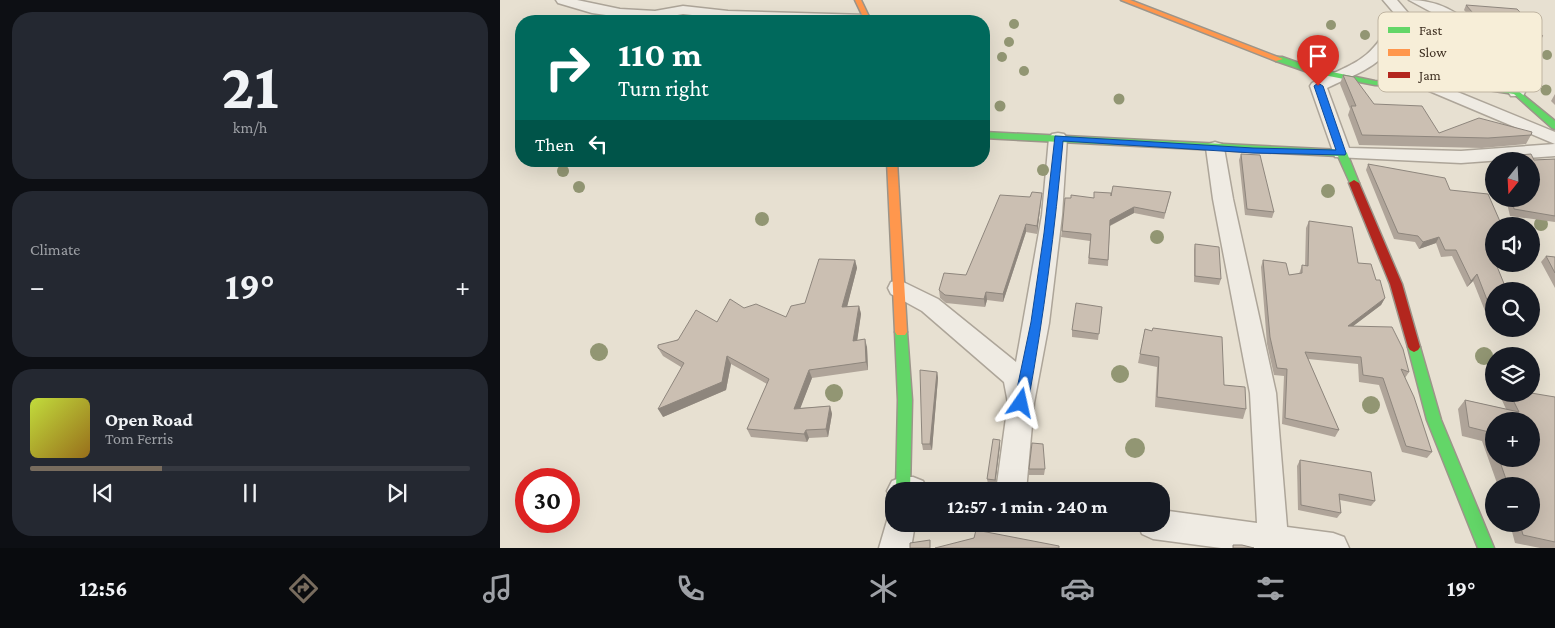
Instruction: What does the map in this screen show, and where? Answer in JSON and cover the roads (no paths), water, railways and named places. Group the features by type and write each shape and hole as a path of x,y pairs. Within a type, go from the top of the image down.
{"street":[{"path":"563,0 592,9 635,14 655,15 684,10 728,15"},
{"path":"635,14 697,0"},
{"path":"858,0 865,15"},
{"path":"1124,0 1285,61 1341,77 1378,84"},
{"path":"1390,0 1400,12"},
{"path":"1416,0 1444,12"},
{"path":"1378,53 1370,61 1341,77 1318,86 1342,153 1396,284 1434,420 1486,548"},
{"path":"1445,92 1555,139"},
{"path":"1518,92 1555,126"},
{"path":"990,135 1215,148 1461,157 1555,150"},
{"path":"1012,482 1021,403 1037,322 1052,216 1058,138"},
{"path":"1215,148 1224,208 1263,392 1273,540"},
{"path":"892,167 905,400 906,482"},
{"path":"899,288 930,305 1016,377 1021,403"},
{"path":"1170,526 1333,548"},
{"path":"895,548 898,532"}]}
